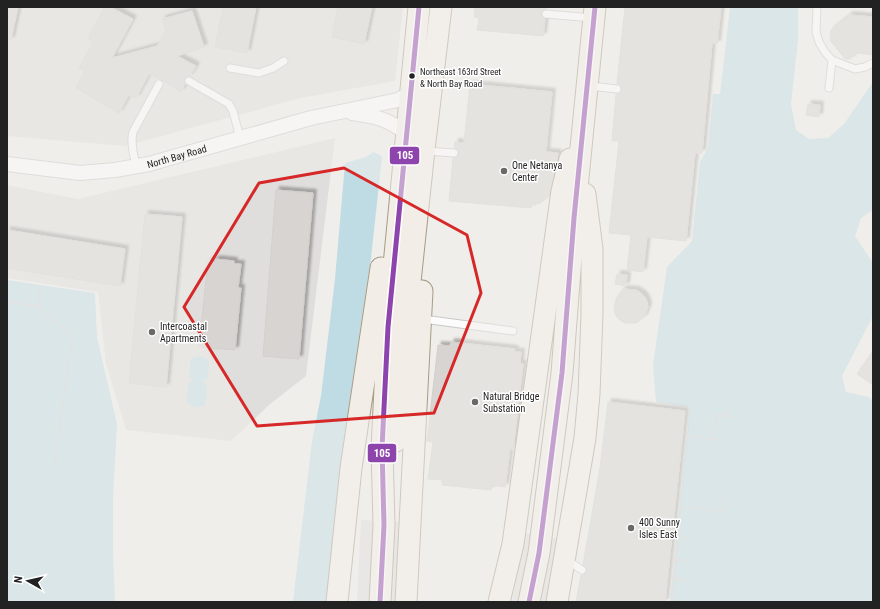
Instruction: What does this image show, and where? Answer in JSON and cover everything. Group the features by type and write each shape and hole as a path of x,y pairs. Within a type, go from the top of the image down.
{"main road":[{"path":"380,602 384,525 382,448 388,327 420,7"},
{"path":"384,525 396,451 405,329 420,180 441,7"},
{"path":"529,602 539,553 562,373 595,13"},
{"path":"499,602 513,544 562,191 587,90"},
{"path":"337,602 350,475 361,393 380,273 407,134"},
{"path":"557,602 585,438 591,356 592,250 581,156"},
{"path":"406,602 426,232 420,180"}],"street":[{"name":"North Bay Road","path":"7,164 80,173 115,170 149,164 311,118 398,100 411,93"},
{"name":"North Bay Road","path":"343,112 386,120 407,134"}],"lane":[{"path":"818,7 816,32 819,42 832,60 840,65 855,69 873,63"},
{"path":"546,14 595,13"},
{"path":"829,88 832,60"},
{"path":"230,68 259,73 273,68 284,61"},
{"path":"189,81 229,104 233,111 240,138"},
{"path":"136,166 133,151 132,132 159,84"},
{"path":"587,90 617,89"},
{"path":"424,150 454,153"},
{"path":"421,319 513,331"},
{"path":"565,558 582,570"}],"path":[{"path":"37,306 40,285"},
{"path":"7,302 37,306 72,336 54,470"},
{"path":"727,416 728,404"},
{"path":"713,439 716,415 737,418"},
{"path":"687,436 724,440"},
{"path":"680,507 724,511 726,492"},
{"path":"697,509 698,501"},
{"path":"680,522 671,601 681,602"},
{"path":"678,537 691,539"},
{"path":"675,560 688,561"},
{"path":"673,579 686,580"}],"highlighted area":[{"path":"344,168 467,235 481,293 434,413 257,426 184,307 259,183"}],"shaded area":[{"path":"7,7 403,7 395,81 301,98 125,146 7,136"},
{"path":"335,138 306,376 270,404 231,441 126,430 106,364 98,292 7,278 7,185 78,199"}],"water":[{"path":"730,7 798,7 798,40 791,104 796,130 809,139 828,138 844,124 873,82 873,210 861,218 855,236 873,263 873,316 842,376 846,392 869,397 873,401 873,602 670,602 690,407 656,402 653,365 667,267 692,241 700,162 708,148 713,94 720,94"},
{"path":"373,152 382,157 371,258 343,445 327,602 293,602 312,441 321,396 335,279 345,163 366,157"},
{"path":"7,280 95,293 97,337 117,424 113,497 115,602 7,602"},
{"path":"200,356 209,360 208,378 203,381 207,386 205,406 195,407 187,403 188,384 193,380 189,376 191,358"}],"pier":[{"path":"361,520 399,522 395,602 357,602"},
{"path":"525,533 560,539 549,602 512,602"}],"building":[{"path":"7,7 18,7 11,40 7,40"},
{"path":"105,7 110,7 133,19 112,58 157,46 166,31 162,19 192,11 204,47 177,56 196,66 190,76 185,79 185,84 181,92 149,74 136,98 129,95 119,113 76,88 85,71 79,68 94,42 88,38"},
{"path":"223,7 256,7 247,53 215,47"},
{"path":"338,7 372,7 364,44 332,37"},
{"path":"475,7 546,7 546,9 541,13 545,19 543,36 477,30 479,18 474,17"},
{"path":"625,7 721,7 717,44 712,43 702,153 695,153 686,241 647,237 643,272 627,270 631,235 609,233 619,141 612,141 616,94 621,92 622,89 620,85 617,84"},
{"path":"850,15 873,17 873,55 857,53 850,59 845,59 830,40 831,30"},
{"path":"470,84 552,92 546,152 558,153 550,192 546,198 540,203 532,205 531,208 449,201 453,158 457,157 459,154 458,150 454,148 455,142 464,143"},
{"path":"808,104 820,105 819,117 806,115"},
{"path":"276,190 313,193 299,359 263,356"},
{"name":"Intercoastal Apartments","path":"145,214 182,217 166,387 129,383"},
{"path":"7,230 125,249 120,286 7,268"},
{"path":"215,259 234,261 234,264 241,264 238,288 241,288 235,350 199,347 208,261 215,262"},
{"path":"617,274 627,275 626,286 615,284"},
{"path":"623,289 636,290 645,297 647,302 648,307 644,317 636,323 625,323 616,316 614,310 616,299"},
{"name":"Natural Bridge Substation","path":"451,342 515,349 514,352 521,352 520,363 523,364 513,449 510,449 505,487 491,485 491,490 442,485 442,480 428,479 433,442 427,441 438,345 450,346"},
{"path":"873,351 873,385 857,374"},
{"path":"608,402 685,411 665,602 576,602 581,575 585,574 587,571 586,567 583,565 600,468"}],"transit line":[{"name":"105","path":"380,602 384,525 382,448 388,327 419,7"},
{"name":"105","path":"529,602 539,553 562,373 574,218 595,7"}],"place":[{"name":"Northeast 163rd Street & North Bay Road","path":"412,76"},
{"name":"One Netanya Center","path":"504,171"},
{"name":"Intercoastal Apartments","path":"152,332"},
{"name":"Natural Bridge Substation","path":"475,402"},
{"name":"400 Sunny Isles East","path":"631,528"}]}
